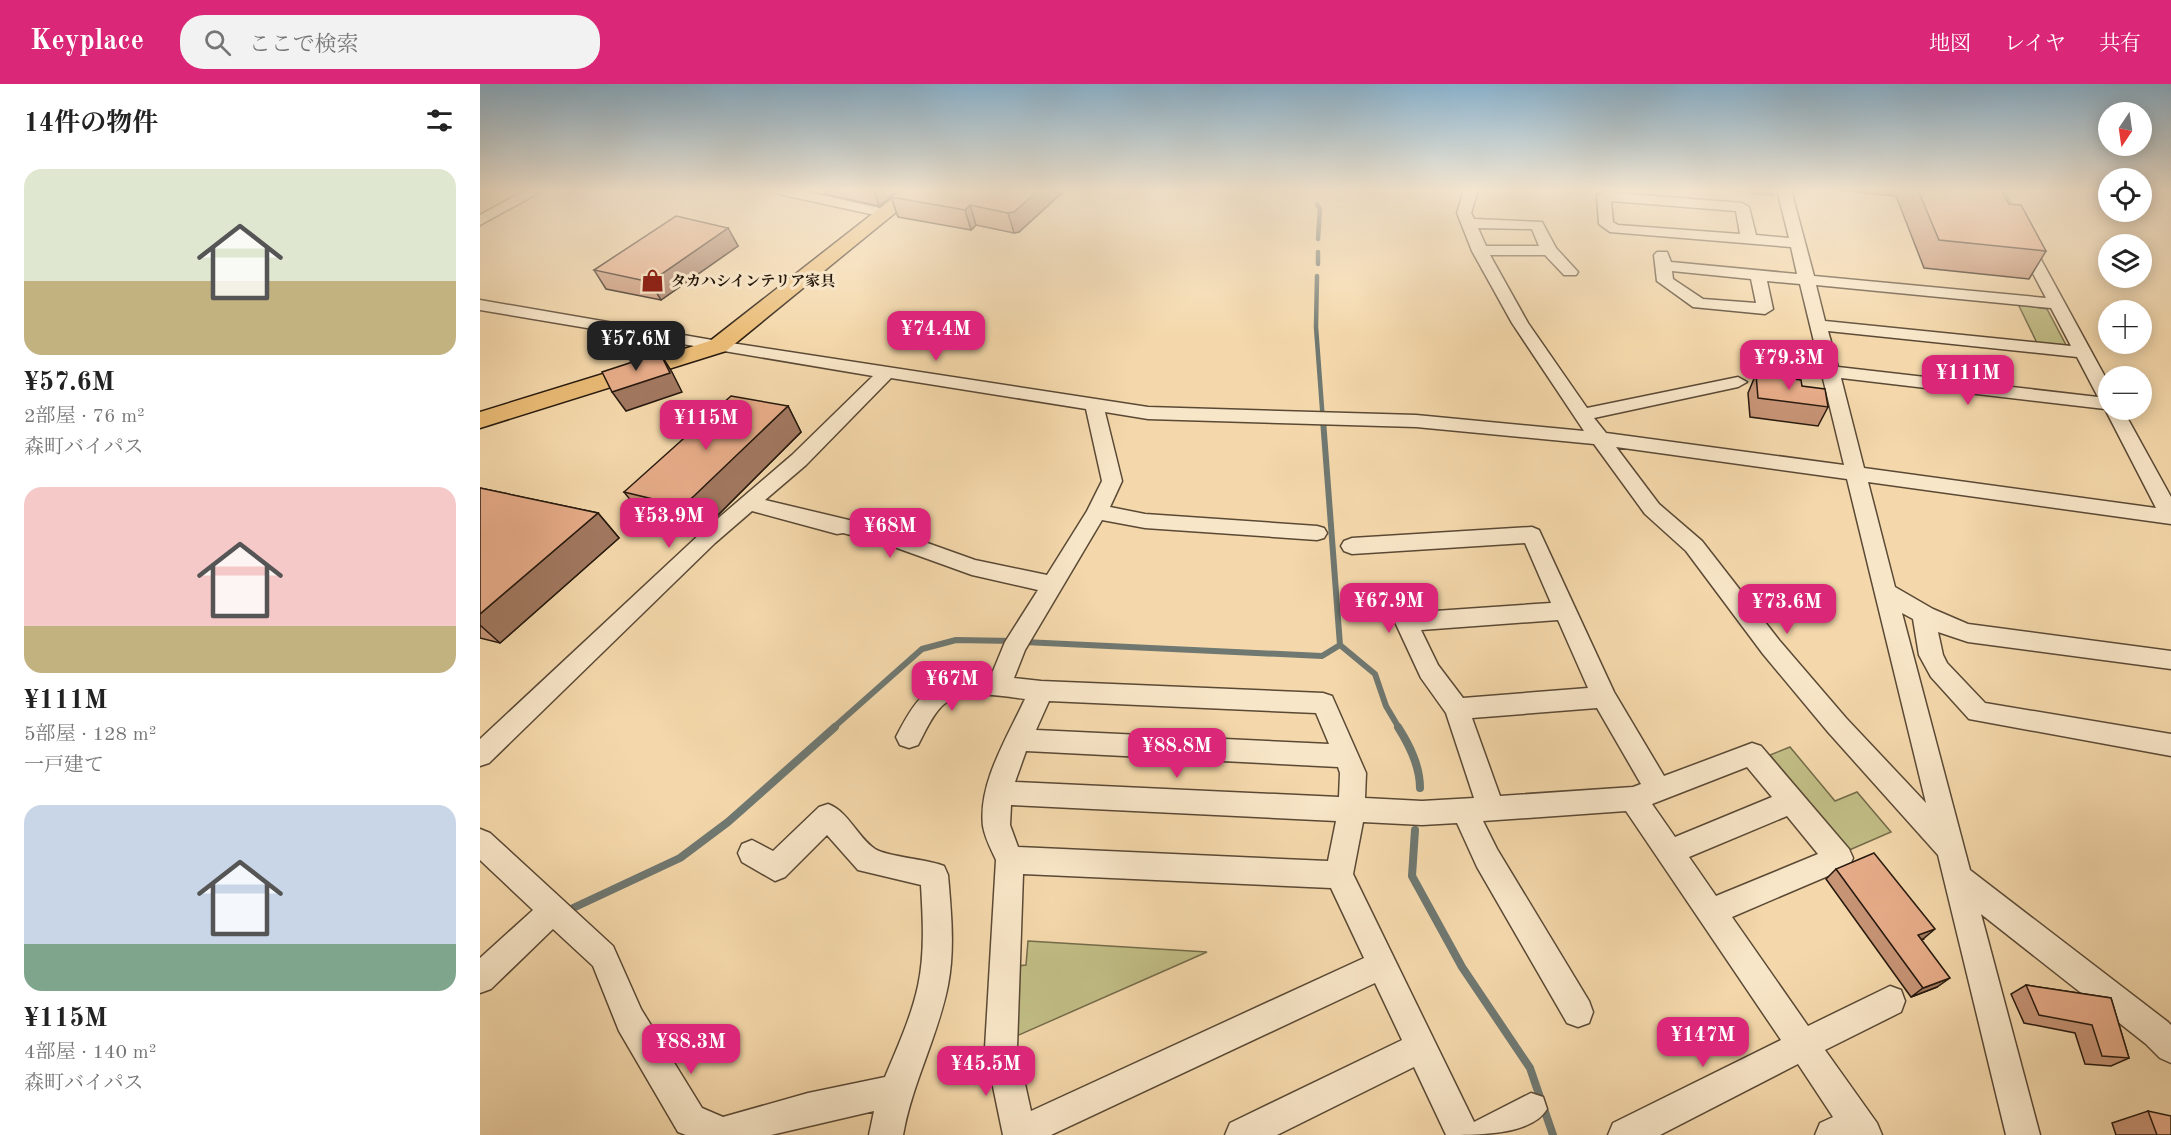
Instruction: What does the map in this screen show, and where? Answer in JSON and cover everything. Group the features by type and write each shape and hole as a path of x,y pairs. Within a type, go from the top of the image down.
{"main road":[{"path":"480,420 717,346 851,239"}],"street":[{"path":"1475,239 1479,251 1520,323 1582,415 1603,439 1652,509 1694,546 1771,647 1822,708 1951,849"},
{"path":"1544,239 1549,250 1570,272"},
{"path":"1661,239 1665,280 1699,304 1765,309 1758,274"},
{"path":"1750,239 1798,243"},
{"path":"1797,239 2024,1135"},
{"path":"2022,239 2098,380"},
{"path":"1479,251 1549,250"},
{"path":"1664,266 2057,304"},
{"path":"480,305 717,346 1164,414 1416,422 1603,439 2171,516"},
{"path":"1819,325 2084,353"},
{"path":"480,755 635,610 708,538 799,460 887,372"},
{"path":"1831,372 2098,401"},
{"path":"1582,415 1738,382"},
{"path":"997,687 1018,641 1097,512 1112,481 1094,405"},
{"path":"2119,420 2171,516"},
{"path":"748,503 804,519 837,527 842,525 891,538 938,557 1049,584 1050,588"},
{"path":"1097,512 1145,521 1317,533"},
{"path":"1352,546 1532,536 1563,611 1604,697 1669,852 1803,1046 1852,1131"},
{"path":"1885,591 1924,615 1968,633 2171,660"},
{"path":"1563,611 1406,622 1429,671 1457,709 1487,858 1578,1012"},
{"path":"1924,615 1931,655 1939,670 1978,712 2171,745"},
{"path":"909,737 936,696 956,688 997,687 1041,691 1323,703 1353,773 1352,808 1339,875 1463,1135"},
{"path":"1041,691 1000,793 996,821 999,838 1010,860 1001,1048 1020,1134 1382,965"},
{"path":"1457,709 1604,697"},
{"path":"1020,740 1346,756"},
{"path":"1000,793 1422,813 1646,794 1752,753 1839,858 1711,912"},
{"path":"1669,852 1793,801"},
{"path":"752,853 775,868 828,816 868,861 934,875 937,910 934,984 895,1092 886,1135"},
{"path":"480,842 603,956 630,1020 690,1120 723,1134 829,1102 895,1092"},
{"path":"1010,860 1339,875"},
{"path":"1958,878 2157,1033 2171,1047"},
{"path":"480,978 554,909"},
{"path":"1625,1135 1890,1001"},
{"path":"1242,1135 1421,1047"},
{"path":"1498,1132 1531,1109"}],"shaded area":[{"path":"2018,304 2047,309 2066,345 2062,347 2038,345"},
{"path":"1790,747 1835,801 1857,792 1891,832 1847,851 1770,755"},
{"path":"1028,941 1207,952 1012,1038 1017,966 1026,965"}],"building":[{"path":"641,239 712,239 650,282 594,270"},
{"path":"2040,239 2046,251 1939,240"},
{"path":"660,353 670,373 612,392 602,372"},
{"path":"1756,374 1801,380 1802,386 1825,389 1828,407 1758,398"},
{"path":"731,396 788,406 682,506 624,492"},
{"path":"480,488 598,513 480,614"},
{"path":"1874,853 1935,929 1918,935 1950,978 1923,988 1836,869"},
{"path":"2026,985 2111,998 2129,1058 2102,1056 2092,1025 2039,1015"},
{"path":"2148,1111 2171,1116 2171,1135 2157,1135"}],"waterway":[{"path":"1318,252 1318,264"},
{"path":"1317,276 1316,327 1323,422"},
{"path":"1323,420 1340,645"},
{"path":"833,728 922,649 956,640 1014,641"},
{"path":"1024,642 1322,656 1340,645"},
{"path":"1340,645 1375,674 1386,706 1399,728"},
{"path":"573,908 680,858 728,822 835,727"},
{"path":"1398,727 1414,756 1420,788"},
{"path":"1415,830 1412,876 1462,967 1530,1068 1553,1135"}],"place":[{"name":"タカハシインテリア家具","path":"653,281"}]}
